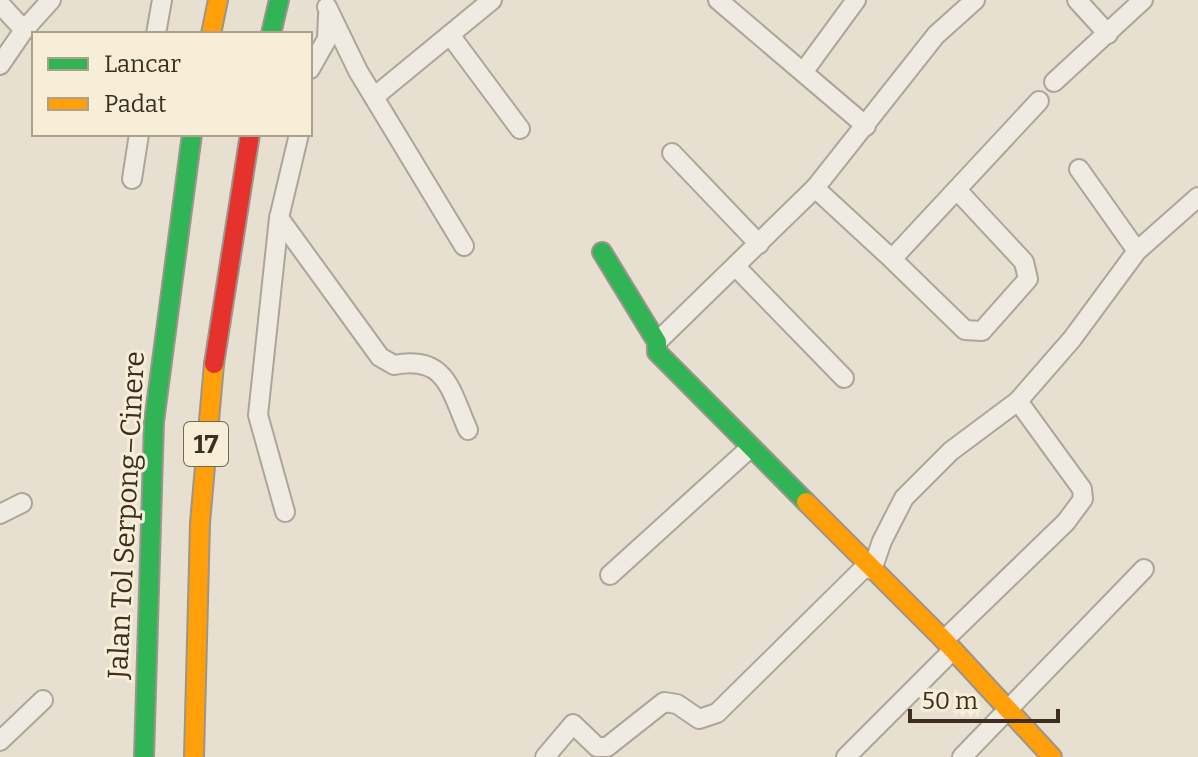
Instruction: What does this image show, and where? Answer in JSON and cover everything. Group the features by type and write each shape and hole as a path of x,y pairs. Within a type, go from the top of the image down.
{"main road":[{"path":"211,32 218,0"},
{"path":"271,32 279,0"},
{"name":"Jalan Tol Serpong–Cinere","path":"144,757 154,422 192,136"},
{"name":"17","path":"194,757 207,435 240,183 250,136"},
{"path":"602,252 657,342 657,352 948,646 1052,757"}],"street":[{"path":"0,65 24,30 51,0"},
{"path":"156,32 162,0"},
{"path":"374,97 492,0"},
{"path":"804,71 856,0"},
{"path":"657,342 815,188 936,35 975,0"},
{"path":"1077,0 1108,34"},
{"path":"1054,82 1143,0"},
{"path":"728,3 866,126"},
{"path":"0,4 24,30"},
{"path":"312,65 327,39 328,4"},
{"path":"328,4 374,97 464,246"},
{"path":"450,35 520,129"},
{"path":"892,259 1039,101"},
{"path":"132,179 139,136"},
{"path":"285,512 258,415 279,218 299,136"},
{"path":"672,153 759,244"},
{"path":"1079,169 1137,251"},
{"path":"815,188 965,330 982,331 1028,279 1029,273 1024,262 957,190"},
{"path":"545,757 573,724 597,747 607,747 664,702 677,704 699,719 717,713 870,567 904,498 951,451 1018,401 1072,339 1137,251 1198,197"},
{"path":"279,218 380,357 394,365 417,361 426,363 436,371 448,386 468,430"},
{"path":"736,267 844,378"},
{"path":"846,757 1066,522 1083,499 1082,489 1018,401"},
{"path":"610,575 750,448"},
{"path":"0,514 22,503"},
{"path":"962,757 1144,569"},
{"path":"0,741 43,700"}],"traffic: fast":[{"path":"271,32 279,0"},
{"path":"144,757 154,422 192,136"},
{"path":"602,252 657,342 657,352 806,502"}],"traffic: slow":[{"path":"211,32 218,0"},
{"path":"194,757 200,523 214,364"},
{"path":"806,502 944,640 1052,757"}],"traffic: jam":[{"path":"214,364 250,136"}]}
